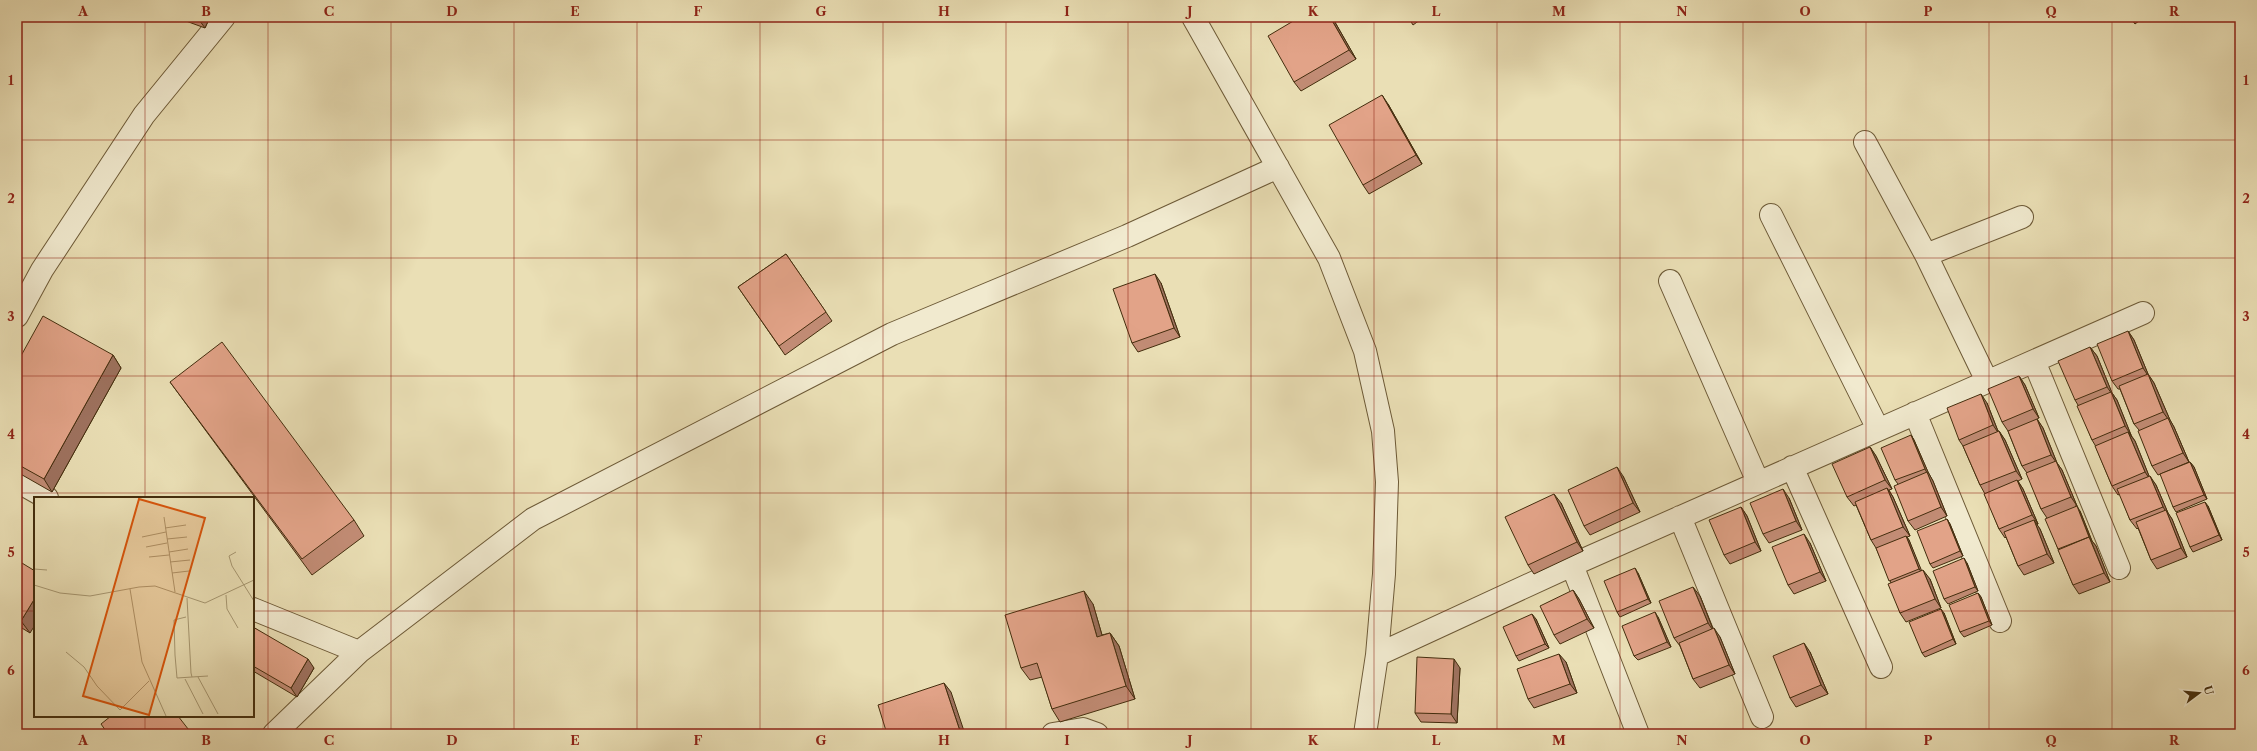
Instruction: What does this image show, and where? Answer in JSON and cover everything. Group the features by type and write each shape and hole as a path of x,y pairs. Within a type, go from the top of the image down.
{"street":[{"path":"17,316 42,270 144,115 224,17"},
{"path":"1193,17 1329,258 1365,351 1383,431 1386,498 1384,574 1377,655 1365,734"},
{"path":"1865,142 1926,256 1987,381"},
{"path":"274,734 359,652 532,518 892,334 1127,236 1278,167"},
{"path":"1771,215 1878,429"},
{"path":"1926,256 2022,217"},
{"path":"1670,280 1758,482"},
{"path":"1377,655 1572,565 2143,313"},
{"path":"2034,361 2119,568"},
{"path":"1915,413 2000,621"},
{"path":"1792,467 1881,667"},
{"path":"17,481 45,497"},
{"path":"1680,517 1762,717"},
{"path":"1572,565 1638,734"},
{"path":"254,609 359,652"},
{"path":"1053,734 1083,729 1097,734"}],"building":[{"path":"1300,17 1330,17 1349,50 1294,82 1268,36"},
{"path":"1382,95 1416,155 1363,185 1329,125"},
{"path":"786,254 826,312 779,346 738,287"},
{"path":"1155,274 1174,328 1132,343 1113,289"},
{"path":"43,316 113,355 44,479 17,464 17,363"},
{"path":"2128,331 2143,368 2112,381 2097,344"},
{"path":"222,342 354,520 302,559 170,382"},
{"path":"2090,347 2107,387 2075,400 2058,361"},
{"path":"2148,374 2163,412 2134,424 2119,386"},
{"path":"2019,376 2033,409 2002,422 1988,389"},
{"path":"2111,392 2125,426 2092,440 2077,406"},
{"path":"1981,394 1993,425 1959,440 1947,408"},
{"path":"2168,418 2183,453 2152,466 2138,431"},
{"path":"2037,419 2051,455 2022,466 2008,431"},
{"path":"1999,431 2016,471 1980,485 1963,446"},
{"path":"2128,432 2145,472 2112,486 2095,446"},
{"path":"1911,435 1925,469 1895,480 1881,448"},
{"path":"1870,447 1885,480 1847,497 1832,464"},
{"path":"2056,461 2071,497 2041,509 2026,473"},
{"path":"2190,462 2204,495 2173,507 2160,474"},
{"path":"1617,467 1633,503 1584,526 1568,490"},
{"path":"1927,472 1941,507 1908,521 1894,486"},
{"path":"2150,476 2163,507 2130,520 2117,489"},
{"path":"2017,480 2032,515 1999,529 1984,494"},
{"path":"1887,488 1903,527 1871,540 1855,502"},
{"path":"1783,489 1796,521 1763,534 1750,503"},
{"path":"1554,494 1577,542 1528,565 1505,517"},
{"path":"2205,502 2219,535 2190,547 2176,513"},
{"path":"2077,506 2089,537 2058,549 2045,519"},
{"path":"1741,507 1755,542 1724,555 1709,520"},
{"path":"2166,510 2181,548 2151,560 2136,522"},
{"path":"1947,519 1960,551 1930,564 1917,531"},
{"path":"2034,520 2047,554 2018,566 2004,532"},
{"path":"1804,534 1820,572 1788,585 1772,547"},
{"path":"1906,536 1919,569 1889,581 1876,548"},
{"path":"2089,537 2104,573 2073,585 2058,550"},
{"path":"1964,558 1975,587 1944,599 1933,571"},
{"path":"17,560 34,570 34,600 21,621 17,618"},
{"path":"1635,568 1648,599 1617,612 1604,581"},
{"path":"1923,570 1935,599 1900,613 1888,584"},
{"path":"1693,587 1708,623 1674,638 1659,601"},
{"path":"1573,590 1587,619 1554,635 1540,606"},
{"path":"1084,591 1097,637 1110,633 1126,686 1052,709 1037,663 1021,668 1005,615"},
{"path":"1978,593 1989,621 1960,632 1949,605"},
{"path":"1941,609 1953,639 1922,653 1909,622"},
{"path":"1655,612 1667,642 1634,656 1622,626"},
{"path":"1532,614 1545,644 1516,656 1503,627"},
{"path":"254,628 308,659 291,688 254,667"},
{"path":"1714,628 1729,665 1693,679 1679,643"},
{"path":"1804,643 1821,685 1790,698 1773,656"},
{"path":"1559,654 1570,684 1528,699 1517,669"},
{"path":"1417,657 1454,659 1451,714 1415,713"},
{"path":"944,683 961,734 887,734 878,705"},
{"path":"110,717 179,717 192,734 108,734 101,724"}]}
